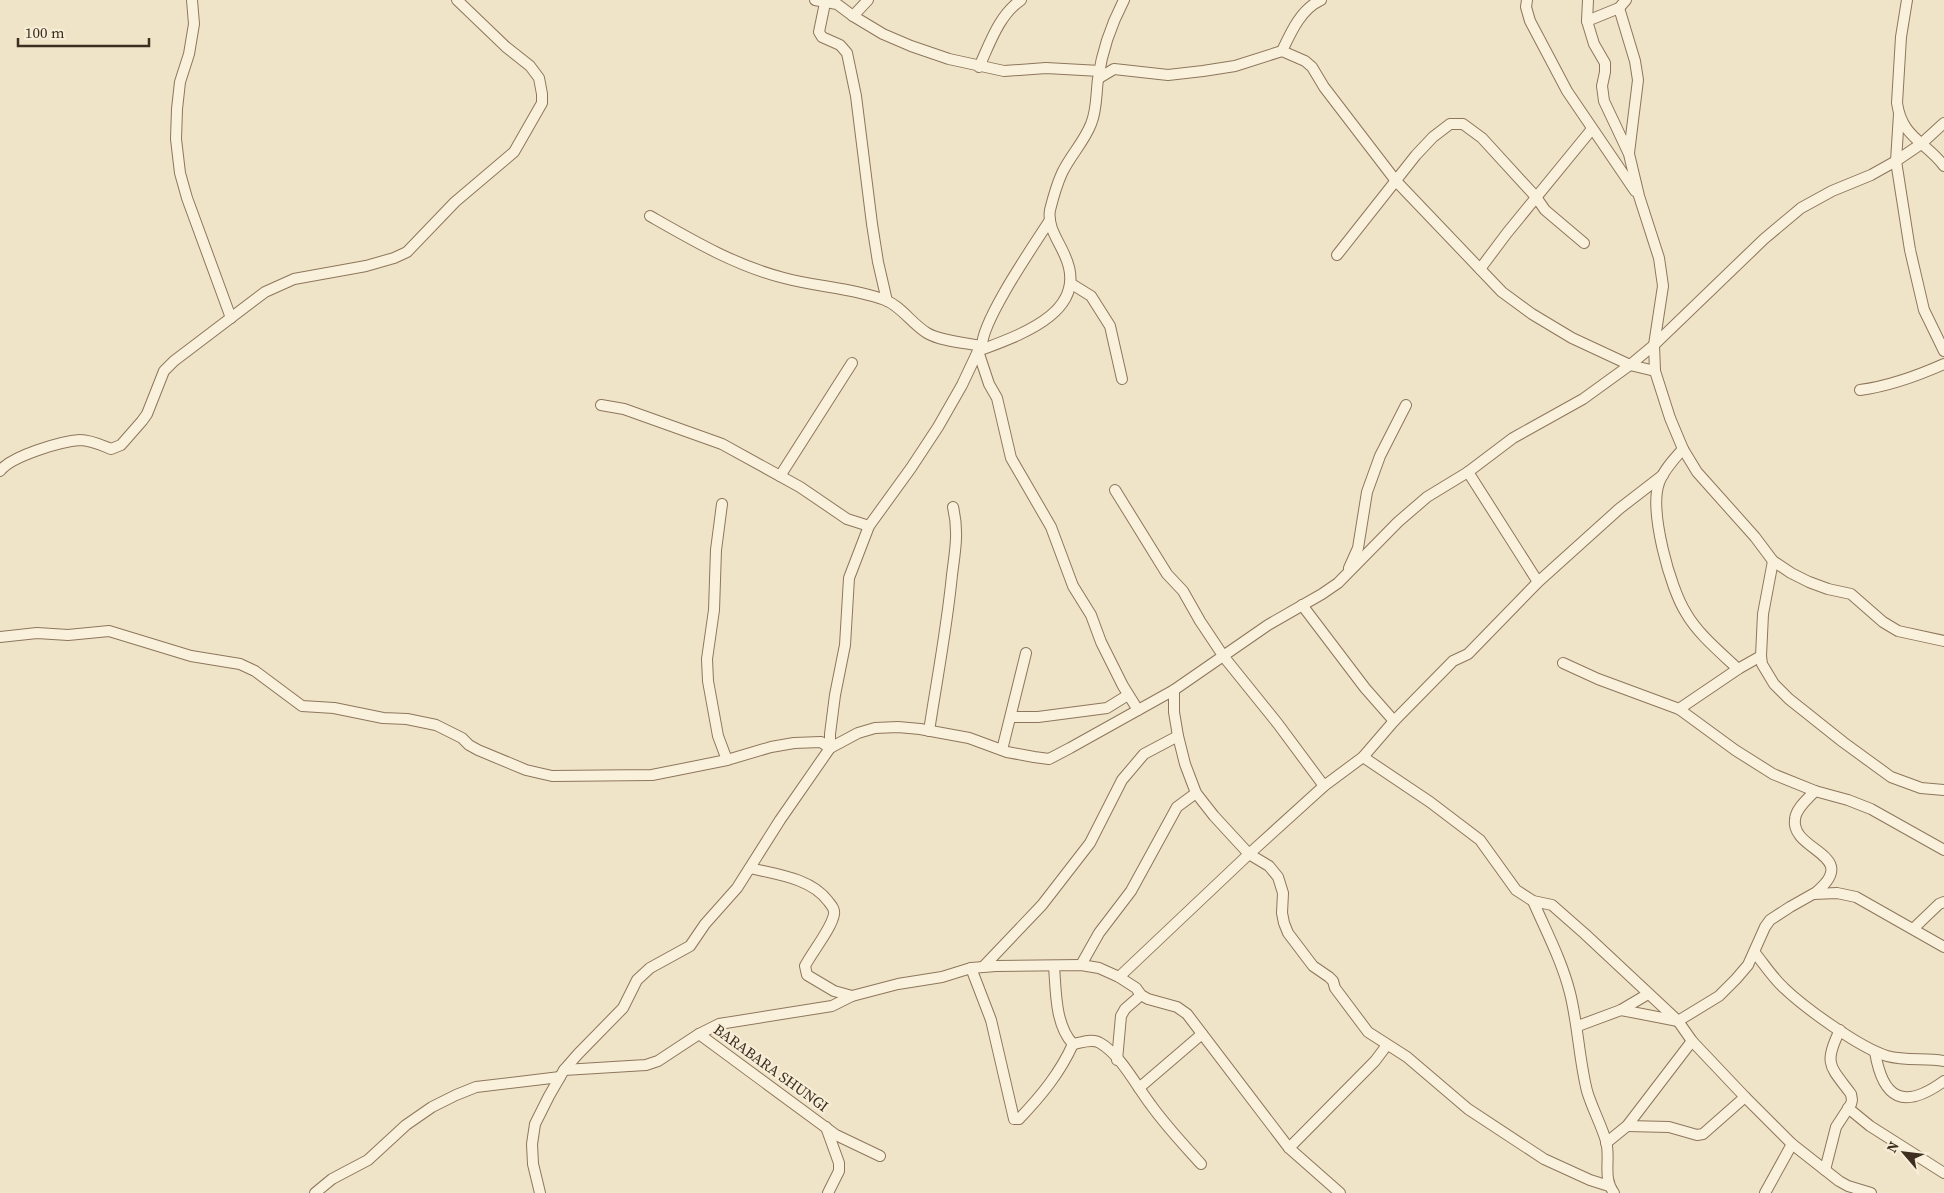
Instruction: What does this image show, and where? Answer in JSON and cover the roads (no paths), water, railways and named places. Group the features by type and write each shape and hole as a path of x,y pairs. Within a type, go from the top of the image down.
{"street":[{"path":"192,0 194,24 189,54 180,82 177,109 176,139 180,173 187,198 231,318"},
{"path":"0,471 3,466 21,456 66,442 90,441 111,449 121,445 147,414 164,371 174,361 265,292 294,280 366,266 407,252 455,202 476,186 518,146 542,103 539,78 530,66 506,47 457,0"},
{"path":"853,16 868,0"},
{"path":"979,67 1003,18 1012,6 1021,0"},
{"path":"650,216 729,258 783,278 867,294 887,301 928,334 980,348 1025,332 1046,319 1066,299 1070,283 1069,266 1054,235 1050,211 1062,174 1091,124 1096,107 1100,72 1112,24 1124,0"},
{"path":"1282,51 1295,25 1310,7 1321,0"},
{"path":"1588,0 1587,21 1594,44 1605,64 1602,86 1604,101 1629,154 1639,196 1659,258 1663,286 1654,345 1655,371 1670,418 1683,449 1697,472 1774,561 1791,573 1809,582 1828,589 1851,594 1883,622 1898,631 1944,641"},
{"path":"1587,21 1619,8 1626,0"},
{"path":"1907,0 1901,37 1896,162 1916,280 1924,310 1944,351"},
{"path":"887,301 878,262 856,96 847,53 840,45 822,37 819,32 828,2 911,46 949,59 1004,71 1046,68 1100,72 1114,69 1168,75 1235,66 1282,51 1312,67 1324,88 1396,181 1502,292 1532,314 1572,338 1630,365 1655,371"},
{"path":"1525,2 1530,21 1576,106 1639,196"},
{"path":"1619,8 1635,61 1638,80 1629,154"},
{"path":"1898,114 1907,130 1944,166"},
{"path":"540,1193 533,1164 532,1144 535,1124 562,1074 578,1054 623,1008 637,980 650,968 690,946 705,924 728,900 830,748 858,733 875,728 898,727 969,738 1002,750 1034,758 1049,759 1174,690 1268,625 1338,583 1398,522 1427,497 1468,472 1513,438 1582,399 1630,365 1654,345 1764,239 1800,208 1832,190 1871,175 1896,162 1922,144 1944,123"},
{"path":"1337,255 1416,155 1433,137 1450,124 1463,124 1482,138 1536,197 1545,210 1584,243"},
{"path":"1480,269 1592,129"},
{"path":"830,748 835,694 845,645 849,578 869,526 938,427 962,385 1002,296 1050,220"},
{"path":"1070,283 1091,296 1110,326 1122,379"},
{"path":"980,348 989,384 997,398 1011,458 1051,527 1073,586 1091,615 1101,642 1128,695 1138,710"},
{"path":"780,476 852,363"},
{"path":"1860,390 1884,387 1920,375 1944,364"},
{"path":"601,405 624,409 722,444 800,487 847,519 869,526"},
{"path":"1347,573 1358,548 1367,492 1380,456 1406,405"},
{"path":"1683,449 1658,484 1656,500 1657,521 1662,548 1685,613 1738,669"},
{"path":"1468,472 1538,582"},
{"path":"1119,977 1324,786 1363,757 1394,721 1453,662 1468,654 1538,582 1619,510 1663,475"},
{"path":"1115,490 1167,574 1184,591 1200,621 1224,657 1278,724 1324,786"},
{"path":"722,504 716,550 714,610 707,659 708,681 718,736 727,760"},
{"path":"929,731 957,541 957,524 953,507"},
{"path":"1774,561 1763,614 1761,656 1762,664 1774,684 1789,699 1866,760 1892,777 1906,784 1921,788 1944,790"},
{"path":"1302,605 1365,688 1394,721"},
{"path":"0,637 37,633 68,635 109,632 191,656 240,664 260,674 302,706 334,708 383,718 407,719 436,725 462,738 478,750 526,770 552,776 652,775 727,760 770,747 794,743 821,742 830,748"},
{"path":"1002,750 1026,653"},
{"path":"1679,709 1738,669 1761,656"},
{"path":"1563,663 1598,679 1679,709 1758,766 1773,774 1815,791 1848,800 1870,809 1944,850"},
{"path":"1174,690 1174,712 1178,736 1185,764 1196,793 1249,854 1269,866 1278,877 1283,893 1284,923 1295,944 1312,966 1333,981 1368,1032 1408,1057 1468,1109 1492,1126 1544,1159 1611,1189 1606,1143 1588,1092 1582,1065 1578,1026 1570,991 1533,901"},
{"path":"1011,717 1038,717 1107,708 1128,695"},
{"path":"984,966 1042,905 1090,843 1122,780 1144,754 1178,736"},
{"path":"1363,757 1430,802 1480,840 1516,890 1533,901 1557,909 1678,1021 1692,1041 1792,1144 1848,1186 1871,1193"},
{"path":"1621,1010 1678,1021 1720,996 1748,964 1770,920 1826,884 1832,873 1827,859 1797,832 1794,825 1797,812 1815,791"},
{"path":"1081,965 1099,934 1136,883 1177,807 1196,793"},
{"path":"750,868 812,886 825,897 833,908 834,915 808,960 805,971 812,979 834,992 852,996"},
{"path":"1813,894 1837,893 1856,897 1886,915 1914,928 1944,947"},
{"path":"1914,928 1939,904 1944,902"},
{"path":"1755,953 1782,987 1798,1001 1875,1052 1902,1058 1944,1061"},
{"path":"315,1193 332,1179 368,1160 406,1125 432,1107 476,1087 562,1074 646,1065 658,1061 698,1034 719,1024 832,1006 852,996 898,984 942,977 971,968 984,966 1081,965 1099,968 1119,977 1136,988 1141,995 1148,999 1177,1007 1187,1014 1289,1148 1340,1193"},
{"path":"1054,966 1057,1001 1063,1030 1073,1044"},
{"path":"971,968 991,1020 1014,1119 1019,1119 1050,1084 1060,1070 1073,1044"},
{"path":"1578,1026 1621,1010 1648,994"},
{"path":"1117,1060 1121,1016 1125,1009 1141,995"},
{"path":"1825,1170 1836,1127 1852,1100 1851,1094 1830,1064 1830,1051 1840,1030"},
{"name":"BARABARA SHUNGI","path":"698,1034 836,1135 880,1156"},
{"path":"1139,1088 1202,1034"},
{"path":"1073,1044 1092,1041 1099,1042 1132,1076 1150,1105 1201,1164"},
{"path":"1606,1143 1627,1126 1692,1041"},
{"path":"1289,1148 1375,1061 1387,1045"},
{"path":"1875,1052 1882,1079 1895,1094 1906,1098 1918,1097 1944,1081"},
{"path":"1627,1126 1669,1127 1697,1135 1703,1134 1745,1097"},
{"path":"1848,1108 1870,1126 1944,1173"},
{"name":"BARABARA SHUNGI","path":"826,1127 839,1163 839,1170 828,1193"},
{"path":"1765,1193 1792,1144"}]}
